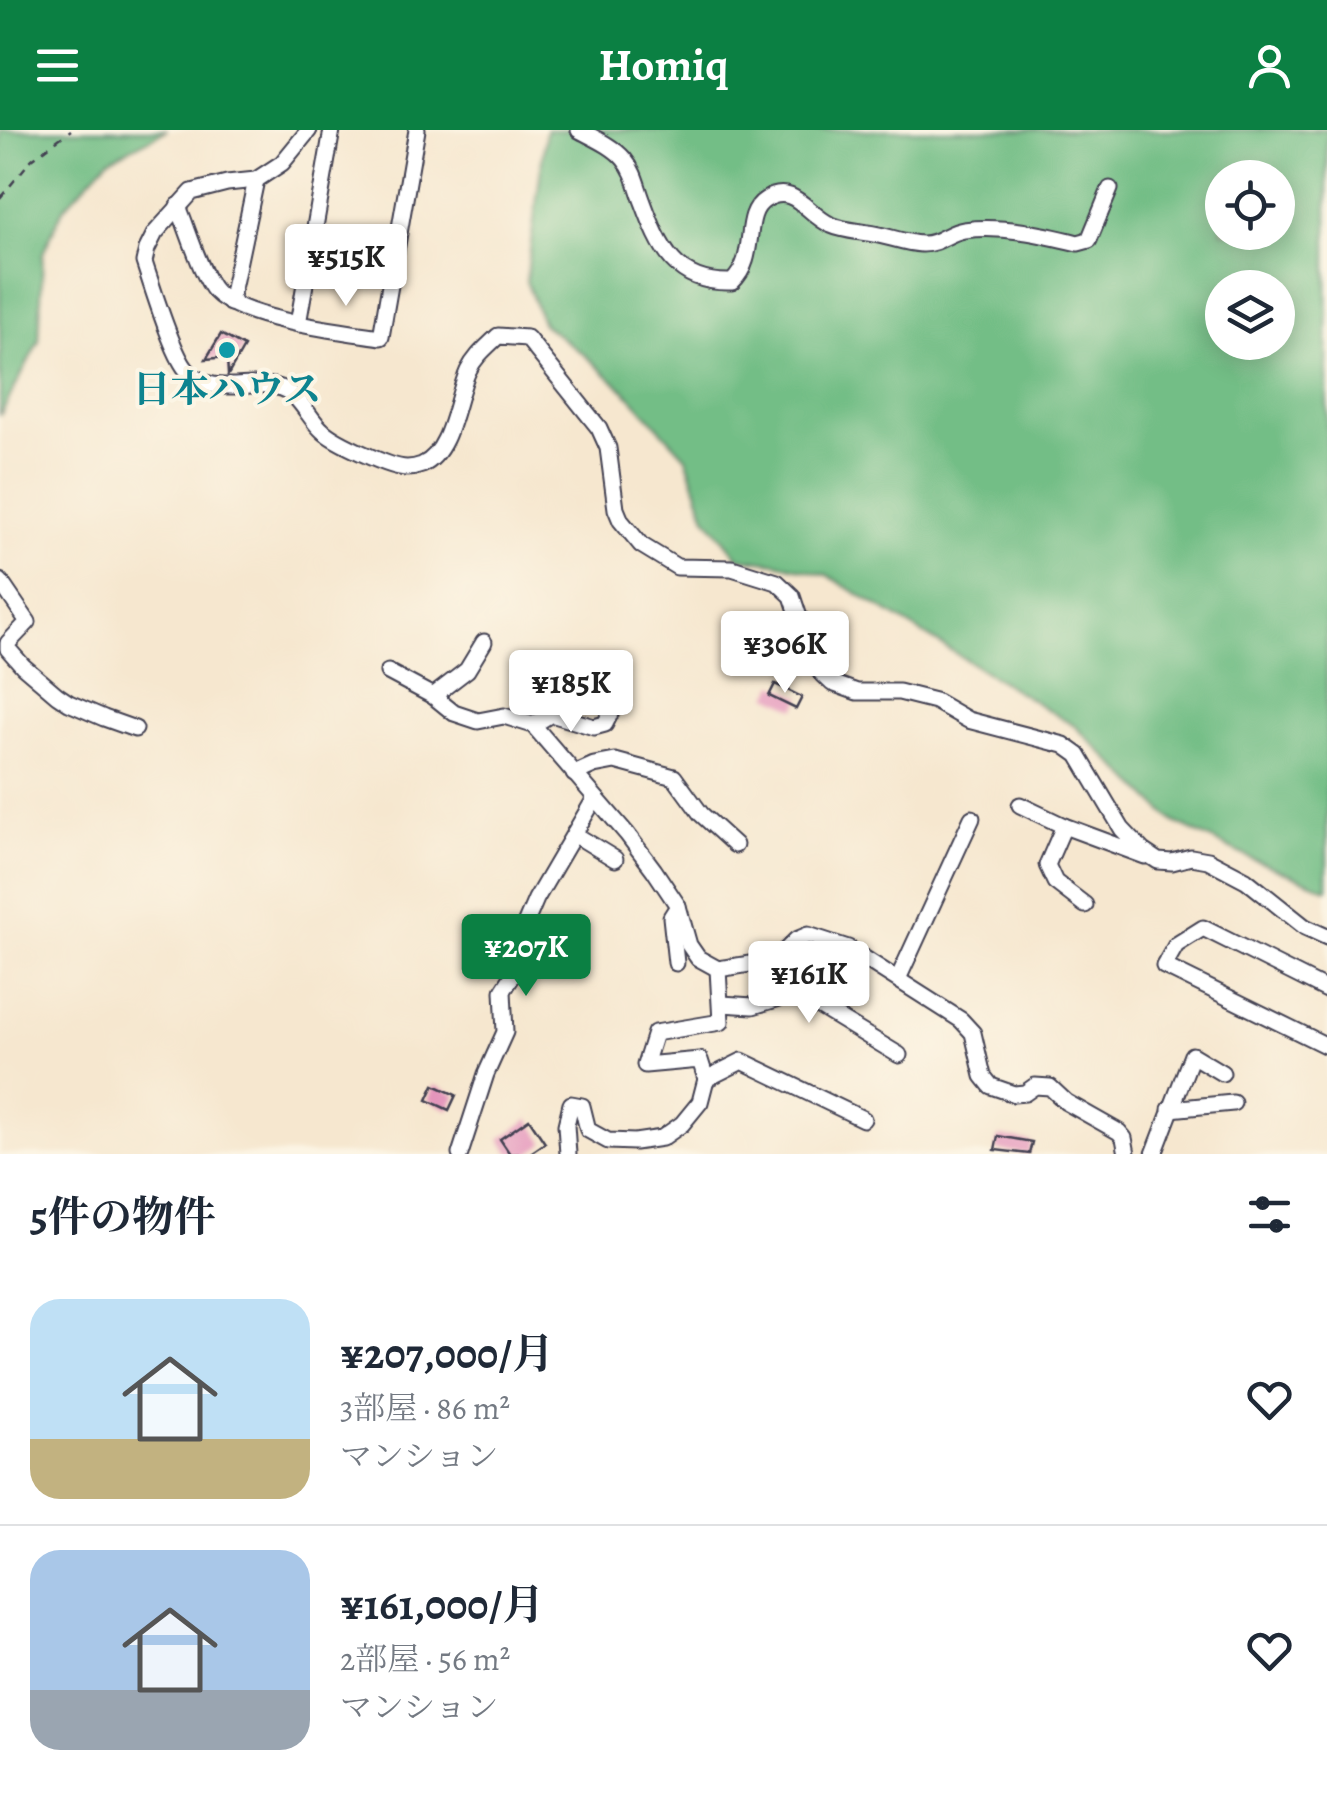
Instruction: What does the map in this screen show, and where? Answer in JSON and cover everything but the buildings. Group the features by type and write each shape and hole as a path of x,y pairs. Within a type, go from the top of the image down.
{"street":[{"path":"309,130 282,163 256,180 192,192 155,233 146,249 144,262 184,368 194,377 224,388 280,387 294,395 312,420 334,440 406,468 423,464 436,454 448,433 476,357 498,336 527,338 599,428 608,448 616,509 621,522 641,545 677,567 732,568 777,582 792,596 800,620 804,656 832,683 857,692 899,692 935,701 968,720 1064,744 1078,755 1122,829 1158,860"},
{"path":"298,324 332,130"},
{"path":"178,206 213,290 230,303 298,324 380,337 416,130"},
{"path":"578,130 624,159 666,255 681,270 718,282 732,282 741,273 748,258 752,221 757,207 768,197 783,194 798,198 827,224 918,244 935,243 963,230 1012,230 1078,243 1089,240 1110,190"},
{"path":"230,303 256,180"},
{"path":"0,582 28,622 8,643 23,666 69,703 136,729"},
{"path":"433,696 467,670 484,642"},
{"path":"388,672 454,712 478,721 504,716 534,725 627,834 678,906 688,946 698,958 718,970 776,960 796,940 808,935 848,948 960,1020 973,1033 983,1076 991,1086 1014,1094 1035,1086 1050,1088 1066,1102 1119,1132 1127,1154"},
{"path":"534,725 551,714 594,727 605,724 618,698"},
{"path":"574,774 615,761 674,777 701,814 735,845"},
{"path":"460,1154 504,1032 503,991 514,972 521,934 536,898 595,798"},
{"path":"1020,805 1064,826 1158,860 1208,860 1246,880 1305,927 1327,937"},
{"path":"898,979 972,818"},
{"path":"1064,826 1047,864 1055,882 1086,905"},
{"path":"574,834 616,859"},
{"path":"676,962 671,917 678,906"},
{"path":"1327,990 1202,928 1176,945 1164,966 1327,1046"},
{"path":"568,1154 566,1125 571,1104 582,1106 588,1130 608,1141 635,1142 662,1138 682,1124 700,1102 706,1079 700,1060 645,1065 654,1034 722,1022 718,970"},
{"path":"722,1004 753,1006 797,993 899,1055"},
{"path":"1154,1154 1192,1055 1222,1073"},
{"path":"706,1079 742,1061 863,1119"},
{"path":"1170,1109 1233,1103"}],"path":[{"path":"0,198 32,159 71,130"}],"green space":[{"path":"0,130 167,130 108,160 63,209 43,253 39,341 0,416"},
{"path":"546,130 1327,130 1327,889 1174,822 1076,727 827,575 739,558 706,517 686,457 625,391 543,324 526,281"}],"place":[{"name":"日本ハウス","path":"227,350"}]}
